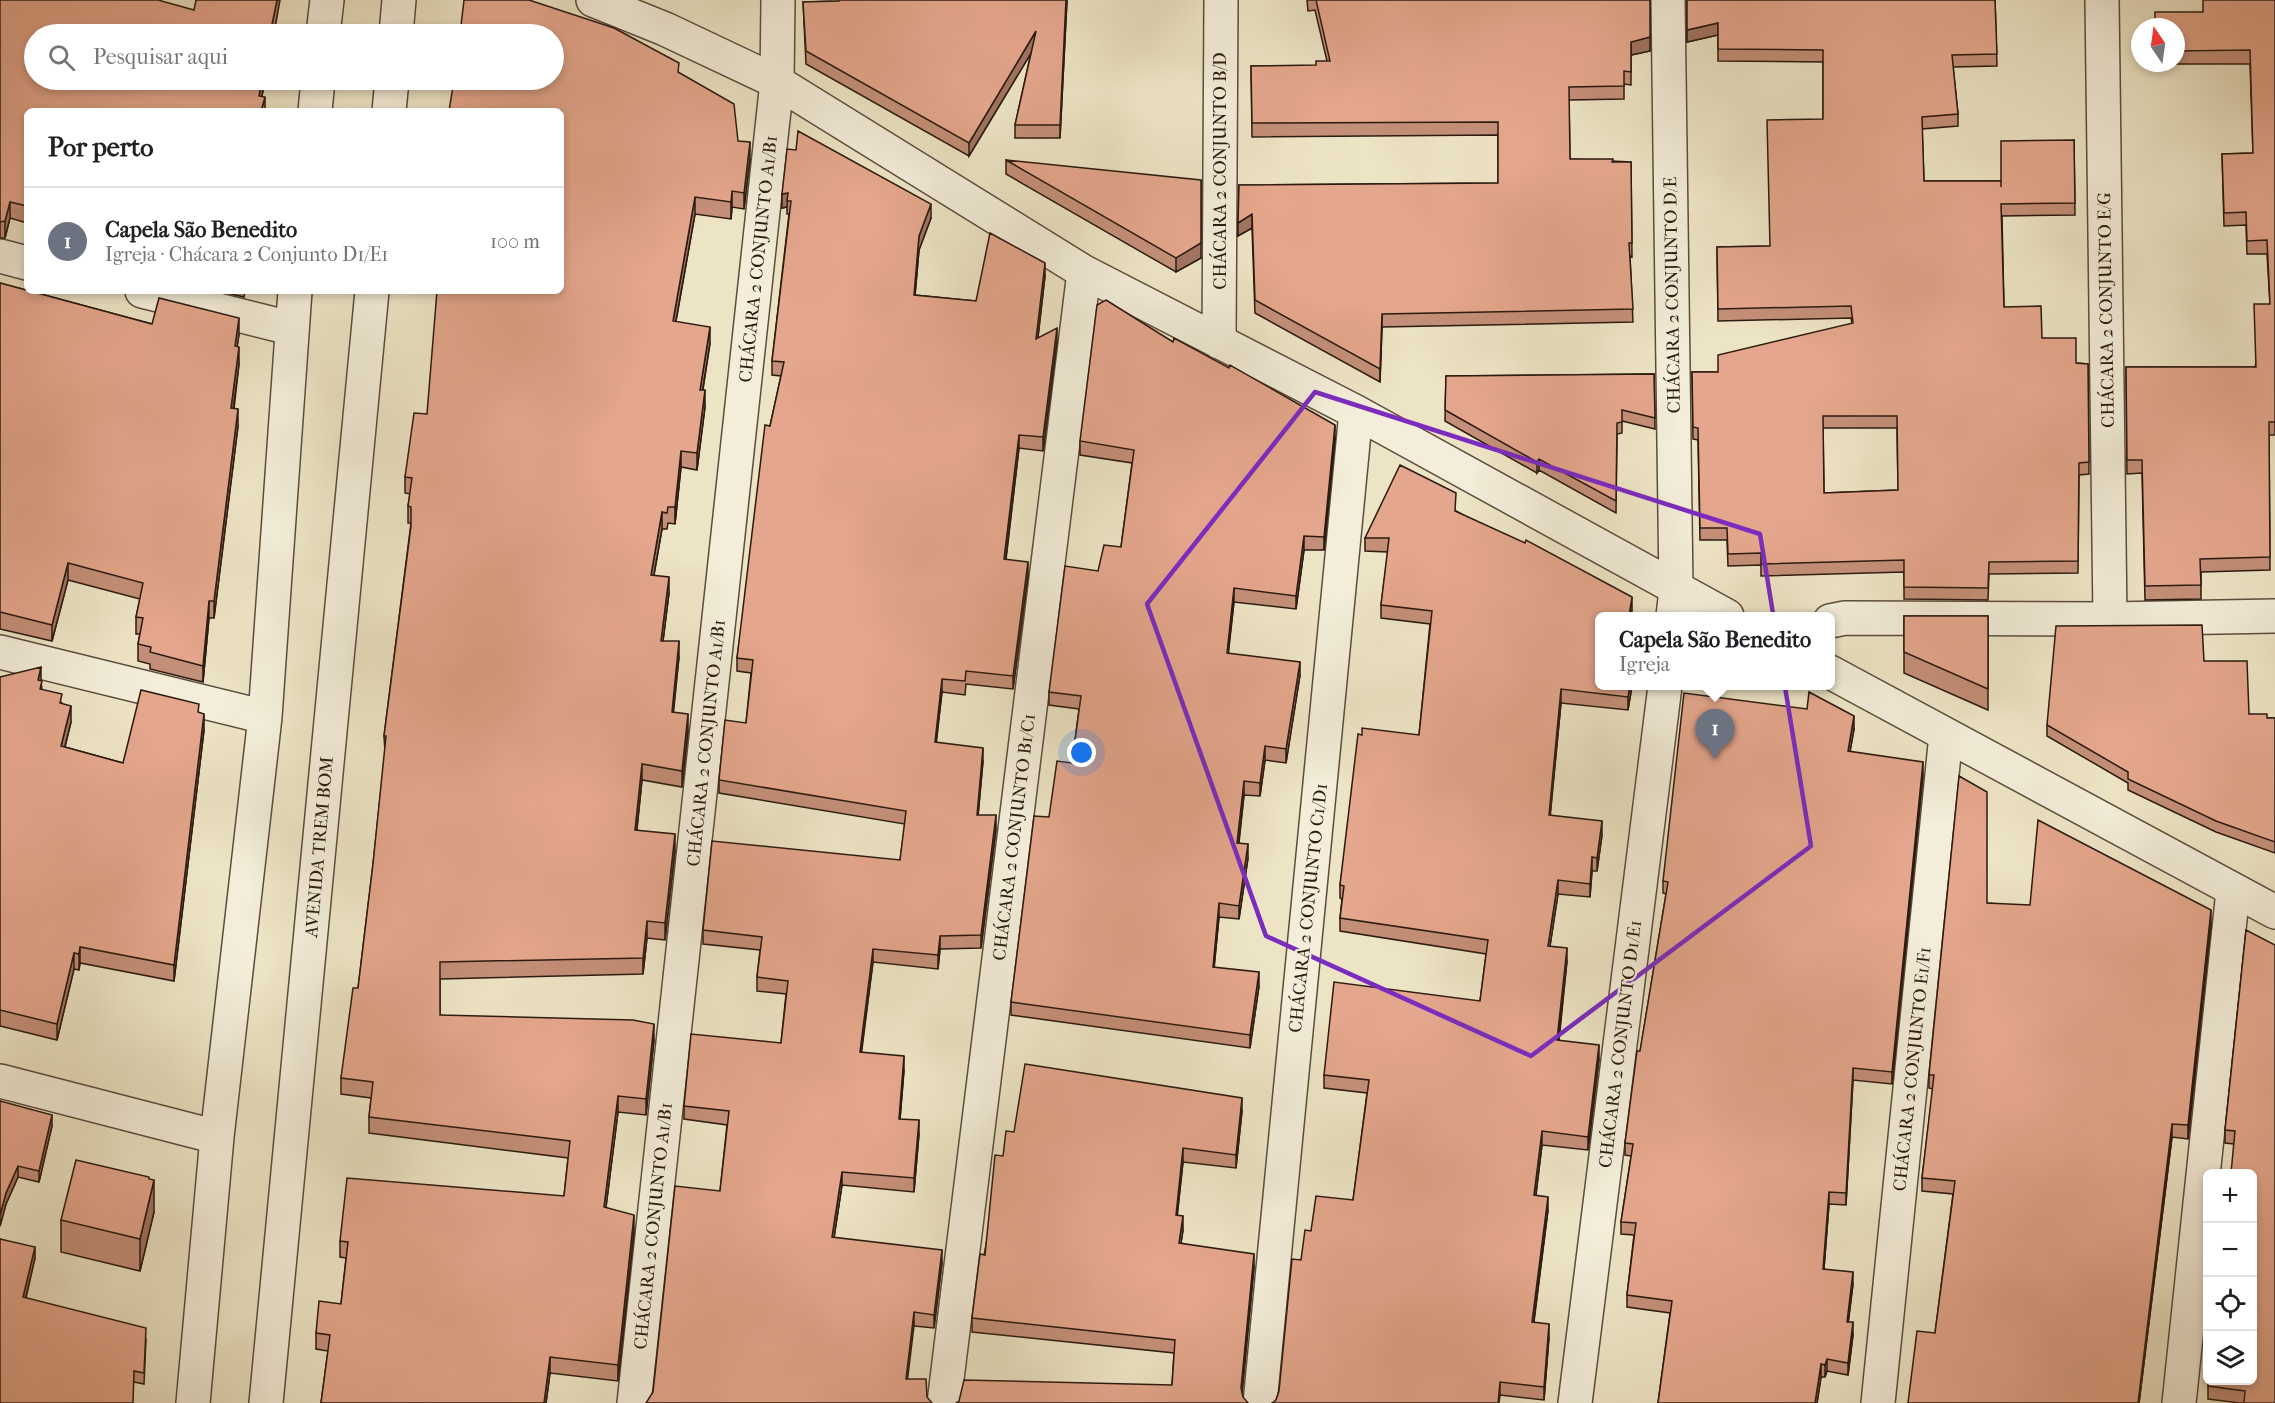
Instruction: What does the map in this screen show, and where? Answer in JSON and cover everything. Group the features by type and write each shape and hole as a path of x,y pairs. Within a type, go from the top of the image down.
{"street":[{"path":"324,24 327,0"},
{"path":"397,24 399,0"},
{"path":"593,0 665,29 777,82 1084,272 1356,412 1675,603 1711,612"},
{"name":"CHÁCARA 2 CONJUNTO A1/B1","path":"634,1403 777,82 778,0"},
{"name":"CHÁCARA 2 CONJUNTO B/D","path":"1219,342 1221,0"},
{"name":"CHÁCARA 2 CONJUNTO D/E","path":"1668,0 1675,603"},
{"name":"CHÁCARA 2 CONJUNTO E/G","path":"2102,0 2110,619"},
{"path":"315,108 317,90"},
{"path":"389,108 391,90"},
{"path":"0,256 24,261"},
{"name":"CHÁCARA 2 CONJUNTO B1/C1","path":"944,1403 1084,272"},
{"path":"154,294 290,328"},
{"path":"194,1403 217,1137 265,717 290,328 295,294"},
{"name":"AVENIDA TREM BOM","path":"266,1403 372,294"},
{"name":"CHÁCARA 2 CONJUNTO C1/D1","path":"1260,1403 1356,412"},
{"path":"1835,620 1845,618 2110,619 2275,616"},
{"path":"0,652 265,717"},
{"path":"1835,675 2275,912"},
{"name":"CHÁCARA 2 CONJUNTO D1/E1","path":"1575,1403 1664,690"},
{"name":"CHÁCARA 2 CONJUNTO E1/F1","path":"1878,1403 1946,735"},
{"path":"2180,1403 2233,891"},
{"path":"0,1081 217,1137"}],"highlighted area":[{"path":"1315,392 1760,534 1811,846 1531,1056 1266,936 1147,604"}],"building":[{"path":"0,0 158,0 194,10 196,0 277,0 272,24 24,24 24,90 260,90 259,96 265,97 262,108 24,108 24,205 10,202 5,221 0,222"},
{"path":"464,0 529,0 614,28 679,63 678,72 734,104 738,141 750,142 744,193 732,191 731,202 695,197 673,321 710,327 700,390 705,390 697,453 681,451 675,507 668,507 667,513 662,512 651,575 669,577 661,641 679,641 672,712 688,714 682,771 642,764 635,830 675,834 665,923 647,921 643,958 440,962 440,1015 633,1020 654,1024 646,1099 618,1096 604,1207 634,1215 618,1365 550,1357 544,1403 321,1403 330,1335 316,1333 319,1301 341,1304 348,1242 340,1241 347,1178 564,1196 570,1141 369,1117 373,1082 341,1078 353,988 358,988 373,864 386,736 384,736 411,526 411,507 408,506 412,478 405,477 414,413 427,414 437,294 564,294 564,108 449,108 452,90 564,90 564,24 461,24"},
{"path":"1066,0 1060,125 1015,125 1036,31 969,143 806,51 803,2"},
{"path":"1316,0 1650,0 1650,37 1631,42 1631,72 1624,71 1624,86 1569,87 1570,159 1613,159 1612,162 1631,162 1632,243 1629,243 1633,309 1382,314 1380,369 1255,300 1252,214 1238,223 1239,185 1498,183 1498,122 1252,123 1251,66 1316,65 1316,61 1330,61"},
{"path":"1687,0 1995,0 1997,54 1952,55 1958,114 1922,117 1924,181 2001,181 2001,141 2074,140 2075,203 2001,204 2004,307 2041,306 2042,338 2076,338 2076,363 2088,364 2089,462 2079,463 2078,561 1989,562 1988,588 1904,587 1904,560 1761,564 1761,553 1728,554 1727,528 1700,528 1698,428 1693,427 1692,372 1718,372 1718,355 1853,323 1851,306 1718,309 1717,247 1770,246 1767,120 1823,119 1823,50 1718,49 1718,23 1687,30","holes":["1823,416 1897,416 1898,490 1824,493"]},
{"path":"2203,0 2275,0 2275,422 2269,422 2270,557 2200,559 2201,585 2145,586 2142,460 2127,460 2126,367 2256,367 2254,304 2270,304 2267,240 2247,241 2246,212 2224,213 2222,154 2253,153 2250,50 2185,51 2185,18 2155,18 2155,12 2203,12"},
{"path":"798,131 931,204 919,236 914,295 976,301 990,233 1045,263 1036,339 1057,328 1043,437 1019,435 1004,559 1028,562 1013,676 966,671 965,681 942,679 935,742 983,748 977,815 996,815 981,935 940,936 938,955 873,949 860,1052 904,1056 899,1119 919,1120 914,1178 842,1172 832,1237 942,1250 934,1315 914,1312 906,1379 926,1379 927,1397 932,1403 646,1403 653,1392 675,1186 720,1191 729,1111 684,1106 691,1034 781,1043 788,981 757,977 762,937 703,930 712,841 900,860 906,811 719,780 725,720 746,723 753,660 737,658 765,425 770,426 784,362 772,361 791,201 787,201 788,193 782,194 787,149 796,150"},
{"path":"1006,160 1201,180 1201,243 1176,258"},
{"path":"0,283 24,289 24,294 41,294 152,324 159,298 239,318 235,346 239,347 231,408 238,409 214,601 209,601 203,666 150,652 151,647 138,644 143,618 136,617 143,583 68,563 52,625 0,612"},
{"path":"1106,300 1173,342 1174,338 1229,368 1230,365 1335,425 1324,537 1304,536 1296,596 1234,588 1227,653 1300,662 1286,749 1265,746 1260,783 1244,781 1237,843 1248,844 1239,906 1219,903 1213,967 1259,972 1250,1035 1011,1002 1034,816 1049,817 1057,761 1072,763 1081,696 1049,692 1065,566 1098,571 1104,545 1121,547 1134,450 1080,441 1097,305"},
{"path":"1654,374 1655,418 1622,410 1622,422 1617,423 1616,501 1539,459 1537,462 1445,410 1446,376"},
{"path":"1400,465 1456,493 1455,511 1525,543 1526,540 1632,597 1630,612 1595,612 1595,690 1629,690 1628,697 1561,689 1549,815 1602,821 1597,858 1592,857 1590,884 1558,880 1548,946 1567,948 1557,1040 1599,1045 1588,1137 1542,1131 1534,1195 1548,1197 1532,1322 1549,1324 1544,1387 1500,1382 1498,1403 1272,1403 1276,1400 1279,1391 1292,1259 1301,1260 1305,1230 1311,1231 1316,1196 1353,1200 1369,1080 1324,1075 1334,982 1480,1001 1488,940 1340,918 1344,886 1340,885 1358,734 1362,735 1362,728 1419,735 1432,611 1381,605 1389,538 1365,538"},
{"path":"1904,616 1988,616 1988,689 1904,652"},
{"path":"2202,625 2204,661 2247,661 2249,714 2267,714 2267,718 2275,718 2275,842 2216,821 2128,779 2128,772 2047,725 2056,626"},
{"path":"41,667 38,680 42,681 40,689 62,694 60,703 71,706 61,746 123,763 141,690 199,704 198,712 204,714 174,965 80,947 79,954 74,953 57,1024 0,1010 0,677"},
{"path":"1809,692 1854,716 1848,751 1923,762 1892,1072 1853,1068 1846,1193 1829,1192 1823,1269 1853,1272 1847,1322 1853,1322 1848,1363 1827,1359 1825,1365 1821,1364 1815,1403 1658,1403 1672,1301 1627,1295 1636,1223 1621,1222 1633,1144 1625,1143 1637,1051 1640,1051 1668,882 1663,881 1684,693 1807,709"},
{"path":"1959,776 1987,792 1987,903 2030,905 2038,820 2211,910 2188,1125 2172,1124 2138,1403 1908,1403 1917,1331 1935,1333 1955,1181 1922,1178 1934,1075 1929,1075"},
{"path":"2246,930 2275,945 2275,1403 2244,1403 2245,1391 2208,1386 2257,1385 2257,1169 2231,1169 2235,1131 2225,1130"},
{"path":"1025,1064 1242,1098 1236,1155 1183,1148 1176,1215 1183,1216 1179,1243 1254,1254 1241,1388 1243,1397 1248,1403 956,1403 959,1401 964,1380 1172,1385 1175,1340 972,1318 980,1254 985,1255 995,1155 1003,1156 1006,1131 1014,1132"},
{"path":"0,1101 52,1115 39,1171 18,1166 6,1193 0,1215"},
{"path":"76,1160 154,1180 140,1239 61,1220"},
{"path":"0,1239 35,1247 23,1297 146,1328 144,1373 134,1371 133,1403 0,1403"}],"place":[{"name":"Capela São Benedito","path":"1715,759"}]}
